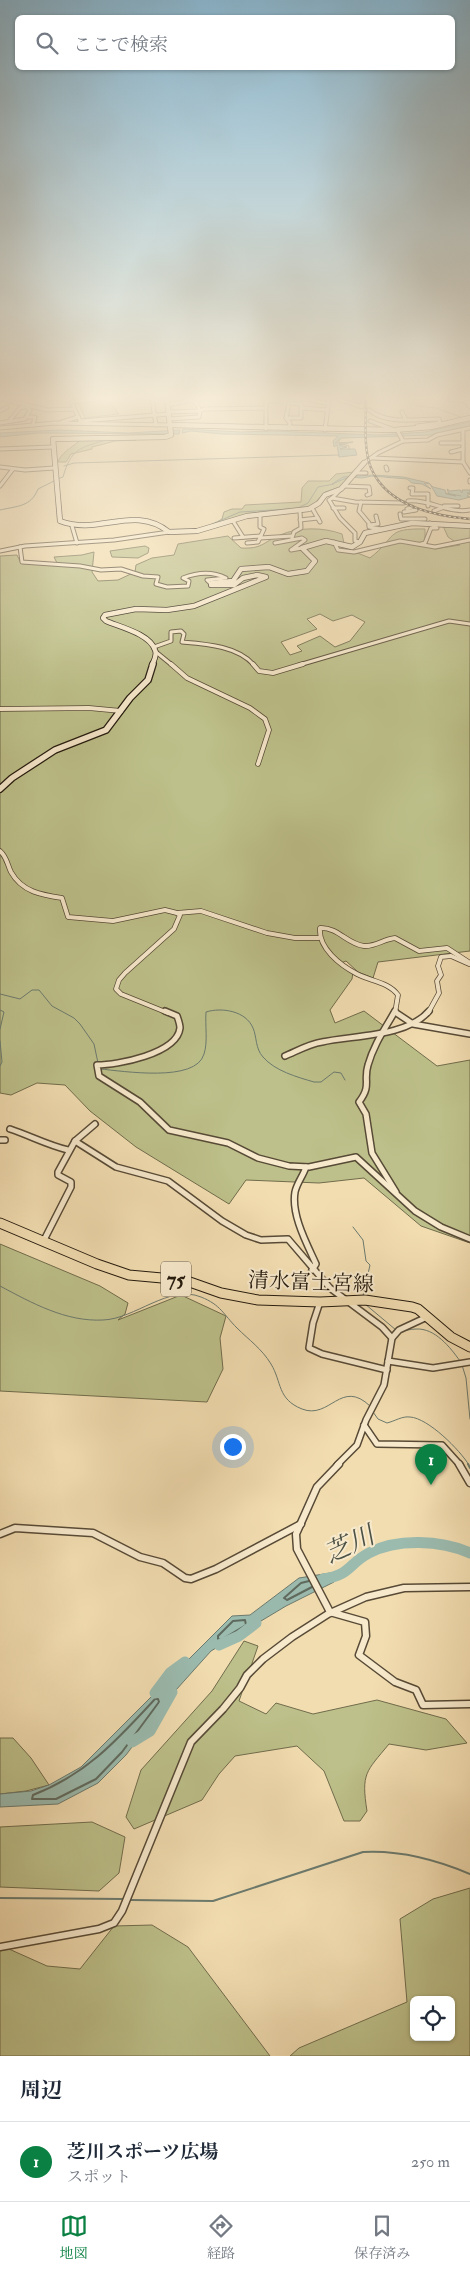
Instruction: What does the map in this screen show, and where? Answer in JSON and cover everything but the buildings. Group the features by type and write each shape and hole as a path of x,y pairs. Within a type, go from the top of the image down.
{"main road":[{"name":"清水富士宮線","path":"0,1222 43,1242 130,1275 184,1280 221,1293 258,1300 320,1302 362,1300 412,1307 427,1316 451,1337 470,1347"}],"street":[{"path":"56,495 60,521 72,526 145,520 160,523 169,532"},
{"path":"0,551 20,547 77,543 169,532 197,531 260,514 300,512 312,508 325,495"},
{"path":"335,495 330,500 333,508 343,524 355,533 355,541 360,542"},
{"path":"428,495 428,503"},
{"path":"332,498 367,504 404,503"},
{"path":"408,501 458,506"},
{"path":"361,502 359,511 372,528 382,529"},
{"path":"383,508 384,503"},
{"path":"444,506 456,512 470,510"},
{"path":"434,511 444,506"},
{"path":"407,508 412,507"},
{"path":"300,520 319,520 312,508"},
{"path":"333,508 344,508"},
{"path":"416,510 402,513 401,520 425,519"},
{"path":"275,543 292,537 300,528 300,512"},
{"path":"247,543 258,542 264,530 260,527 260,514"},
{"path":"363,524 378,524 376,516"},
{"path":"233,521 243,537"},
{"path":"234,538 292,537 305,540 294,546 292,550 322,542 334,542 349,547 360,542 364,534 407,524 430,523 470,526"},
{"path":"419,544 424,543 431,528 437,528 430,523"},
{"path":"72,526 77,543"},
{"path":"334,542 338,550 345,552 365,550 401,541 435,547 454,541 470,540"},
{"path":"20,547 20,560 22,562 80,566 101,570 127,570 143,576 158,577 156,584 167,587 188,586 190,581 183,578 197,573 216,573 226,578 223,580 207,580 211,584 218,586 234,585 248,576 260,575 266,577 194,606 167,610 136,609 117,611 103,616 106,621 115,626 145,638 154,646 156,652 187,678 250,708 265,719 268,730 258,764"},
{"path":"211,584 233,581 237,572 241,569 269,567 288,574 307,570 314,565 314,560 302,548"},
{"path":"154,646 171,641 171,632 181,631 184,634 182,642 214,645 248,658 259,671 272,673 450,621 470,624"},
{"path":"0,789 12,778 55,750 106,730 148,680 156,652"},
{"path":"0,709 90,708 121,711"},
{"path":"0,851 8,860 15,876 30,891 45,897 62,898 68,917 113,921 165,910 177,912 201,911 219,915 258,931 296,938 319,938"},
{"path":"177,912 180,915 174,929 125,972 119,980 116,989 121,994 177,1016 180,1028 169,1042 151,1054 117,1065 99,1065 99,1076 140,1102 169,1130 228,1143 279,1164 306,1167 356,1157 399,1198 440,1227 470,1239"},
{"path":"399,1198 390,1180 381,1173 376,1161 368,1135 368,1113 359,1102 367,1091 367,1066 380,1034 395,1012 398,995 394,989 356,974 326,950 319,938 320,928 325,927 360,945 374,946 395,938 419,951 437,946 449,948 470,963"},
{"path":"285,1056 320,1042 380,1034 413,1024 424,1018 440,993 437,980 442,973 438,966 441,957 451,956 470,963"},
{"path":"395,1012 413,1024 470,1034"},
{"path":"43,1242 71,1186 71,1182 58,1174 58,1172 68,1150 75,1141 95,1124"},
{"path":"10,1129 37,1138 41,1143 68,1150"},
{"path":"75,1141 109,1164 131,1172 151,1173 169,1182 238,1231 258,1239 275,1237 288,1239 322,1282 344,1301 394,1336"},
{"path":"306,1167 294,1193 301,1231 316,1264 312,1270"},
{"path":"320,1302 313,1324 309,1348 322,1354 387,1370"},
{"path":"427,1316 407,1326 394,1336 384,1385 364,1426 357,1446 317,1487 296,1534 297,1549 330,1612 338,1616 365,1622 366,1636 359,1654 395,1682 416,1690 423,1704 470,1704"},
{"path":"388,1361 436,1367 449,1367 467,1362"},
{"path":"364,1426 377,1444 442,1445 456,1459 470,1483"},
{"path":"0,1534 15,1528 93,1533 140,1557 163,1563 185,1578 191,1579 216,1569 301,1524"},
{"path":"0,1948 99,1929 114,1923 122,1910 191,1742 240,1688 248,1674 275,1649 330,1612 354,1600 401,1587 428,1584 470,1588"}],"green space":[{"path":"302,495 322,495 311,507 265,513 211,526 222,519 224,512 232,509 242,509 245,505 301,502"},
{"path":"443,526 470,527 470,951 378,962 373,978 358,972 346,961 341,963 353,972 352,979 330,1010 335,1023 364,1011 437,1066 470,1060 470,1243 421,1226 364,1178 319,1183 246,1180 229,1204 136,1147 90,1111 65,1085 37,1083 11,1095 0,1093 0,556 17,555 21,563 57,563 54,557 94,552 92,572 98,581 118,580 135,572 136,565 152,558 174,555 178,544 228,536 241,548 248,548 258,546 295,530 327,530 342,534 345,548 370,558 393,535 403,530 425,529 425,542 435,549 460,545 448,537","holes":["320,614 333,621 352,615 365,622 350,641 335,647 320,636 297,646 302,651 290,655 281,642 317,629 307,619"]},
{"path":"145,546 149,548 148,553 138,558 112,557 110,551"},
{"path":"0,1244 100,1286 128,1303 125,1314 118,1320 181,1295 226,1316 220,1338 223,1369 207,1402 0,1391"},
{"path":"244,1641 258,1646 239,1701 266,1714 276,1703 313,1714 377,1700 446,1719 467,1743 426,1750 389,1744 370,1767 367,1774 365,1798 367,1811 360,1821 344,1821 324,1771 297,1746 235,1756 219,1774 202,1800 134,1829 126,1817 141,1770 212,1691"},
{"path":"0,1738 13,1738 31,1758 49,1785 26,1791 0,1794"},
{"path":"92,1822 125,1837 119,1873 99,1891 0,1887 0,1827"},
{"path":"470,1888 470,2056 290,2056 299,2048 407,2002 400,1919 433,1899"},
{"path":"152,1925 188,1947 270,2056 0,2056 0,1945 47,1966 80,1969 114,1926"}],"water":[{"path":"469,495 467,496 470,497 459,500 437,496"},
{"path":"330,1573 334,1582 286,1606 211,1651 167,1700 126,1755 98,1783 58,1804 0,1807 0,1794 31,1791 49,1785 81,1767 232,1616 250,1615 299,1578"}],"waterway":[{"path":"0,510 23,505 35,495"},
{"path":"298,508 308,503 313,495"},
{"path":"456,495 461,496"},
{"path":"212,524 240,512 289,509"},
{"path":"0,994 20,999 32,990 39,990 52,1006 74,1018 80,1024 94,1044 98,1063"},
{"path":"0,1010 4,1012 0,1029"},
{"path":"100,1069 141,1073 174,1072 188,1069 198,1063 204,1054 206,1012 226,1010 239,1014 250,1022 260,1054 280,1070 314,1082 321,1082 334,1072 341,1073 345,1080"},
{"path":"0,1041 2,1062 0,1066"},
{"path":"353,1227 363,1240 366,1261 370,1265 363,1296"},
{"path":"0,1286 24,1299 63,1315 89,1320 115,1318 164,1298 177,1295 189,1294 201,1297 217,1307 264,1354 271,1364 281,1390 294,1405 312,1411 351,1396 360,1399 370,1406"},
{"path":"365,1304 396,1330"},
{"path":"400,1331 416,1329 436,1335 447,1344 460,1361"},
{"path":"462,1365 466,1378 470,1419"},
{"path":"373,1412 378,1419 387,1423 407,1417 426,1423 451,1443 469,1465"},
{"path":"468,1464 470,1468"},
{"name":"芝川","path":"323,1579 339,1575 369,1553 393,1545 419,1542 433,1543 470,1553"},
{"name":"芝川","path":"219,1645 239,1636 256,1623"},
{"name":"芝川","path":"155,1693 170,1673 185,1662"},
{"name":"芝川","path":"132,1742 150,1731 172,1692"},
{"path":"131,1900 213,1901 363,1852 404,1854 444,1864 470,1874"},
{"path":"0,1898 124,1899"}],"railway":[{"path":"392,495 413,507 427,512 470,519"}],"place":[{"name":"芝川スポーツ広場","path":"431,1485"}]}
